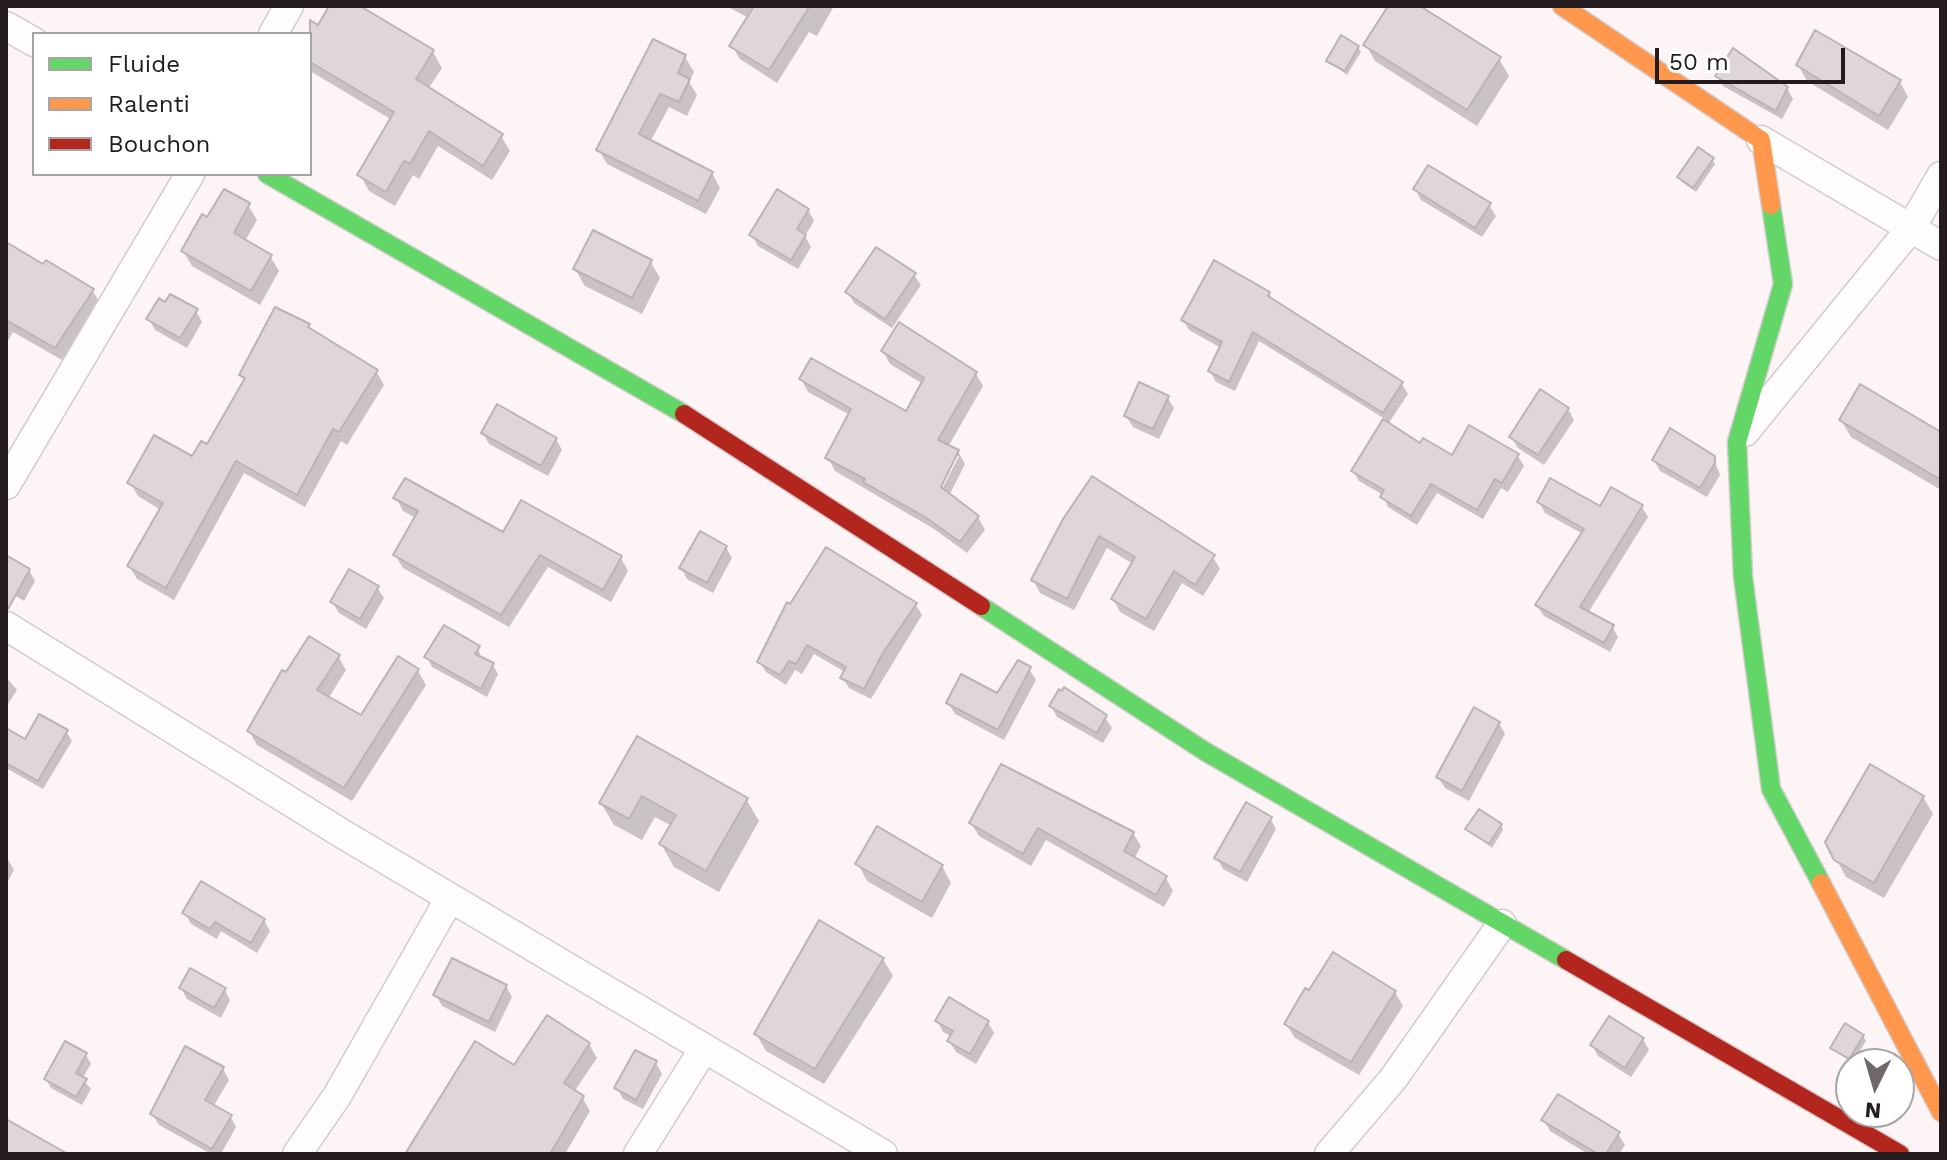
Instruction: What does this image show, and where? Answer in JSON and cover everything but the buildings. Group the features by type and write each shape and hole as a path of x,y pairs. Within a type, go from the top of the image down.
{"street":[{"path":"274,32 289,6"},
{"path":"1562,6 1761,140 1941,246"},
{"path":"6,26 32,41"},
{"path":"1761,140 1783,284 1737,442 1743,577 1771,789 1941,1112"},
{"path":"6,485 189,176"},
{"path":"271,176 652,393 1206,752 1900,1154"},
{"path":"1737,442 1911,228 1941,176"},
{"path":"6,626 450,898 883,1154"},
{"path":"297,1154 337,1096 450,898"},
{"path":"1329,1154 1393,1079 1502,924"},
{"path":"638,1154 703,1050"}],"traffic: fast":[{"path":"270,176 684,414"},
{"path":"1771,205 1783,284 1737,442 1743,577 1771,789 1821,883"},
{"path":"981,606 1206,752 1566,960"}],"traffic: slow":[{"path":"1562,6 1761,140 1771,205"},
{"path":"1821,883 1941,1112"}],"traffic: jam":[{"path":"684,414 981,606"},
{"path":"1566,960 1900,1154"}]}
